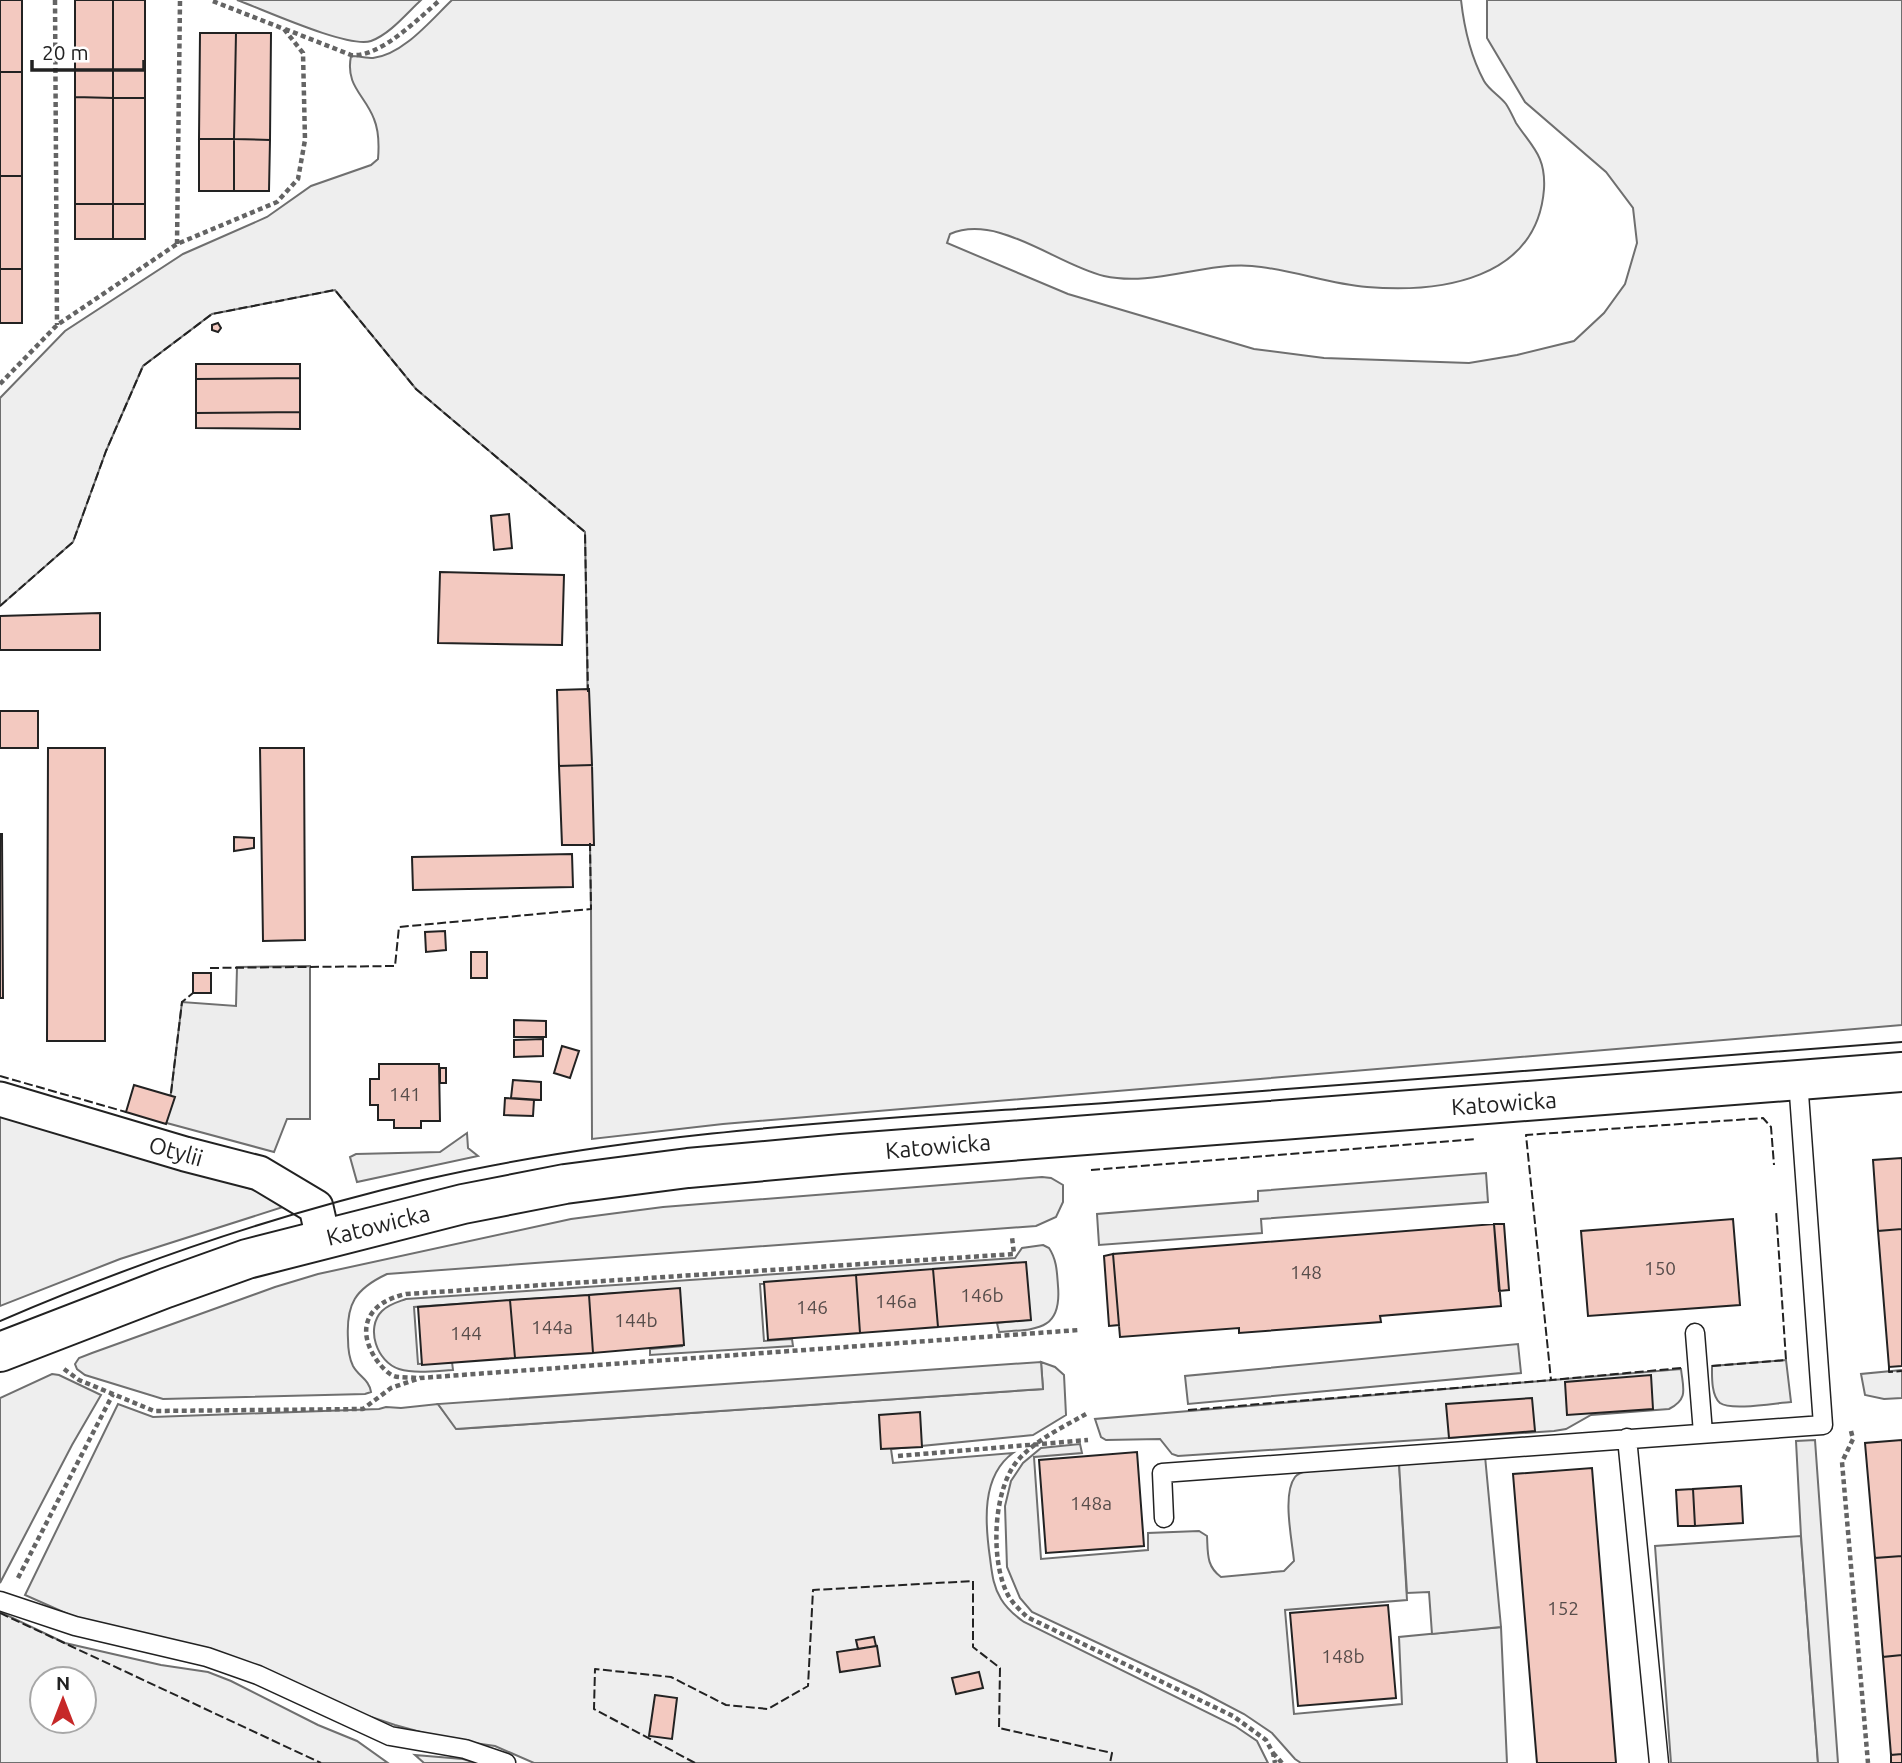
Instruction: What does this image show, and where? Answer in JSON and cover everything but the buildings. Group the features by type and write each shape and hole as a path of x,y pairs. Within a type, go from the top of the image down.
{"street":[{"name":"Katowicka","path":"0,1352 247,1259 463,1204 540,1189 688,1168 1064,1136 1902,1072"},
{"name":"Otylii","path":"0,1098 185,1154 258,1173 316,1208 323,1238"}],"lane":[{"path":"1164,1518 1162,1473 1823,1425 1798,1080"},
{"path":"1695,1333 1703,1433"},
{"path":"1627,1438 1659,1763"},
{"path":"3,1602 75,1626 207,1657 258,1675 390,1736 464,1749 506,1763"}],"path":[{"path":"55,0 57,325"},
{"path":"177,244 180,0"},
{"path":"210,0 351,55 362,56 407,29 440,0"},
{"path":"0,384 57,325 177,244 277,202 298,179 305,140 304,63 303,53 284,29"},
{"path":"1012,1237 1014,1254 406,1294 391,1297 377,1305 369,1317 366,1333 370,1352 382,1368 393,1376 420,1378 1079,1330"},
{"path":"79,1380 154,1411 363,1409 391,1388 420,1378"},
{"path":"3,1602 113,1394"},
{"path":"1086,1414 1037,1444 1020,1457 1011,1469 995,1528 1001,1576 1007,1593 1027,1617 1233,1716 1266,1740 1282,1763"},
{"path":"898,1456 1088,1440"},
{"path":"1273,1753 1275,1763"}],"shaded area":[{"path":"237,0 421,0 385,34 371,41 360,42 326,34"},
{"path":"452,0 1461,0 1469,42 1479,72 1486,84 1506,104 1537,153 1544,178 1537,220 1524,244 1504,262 1480,274 1453,283 1395,288 1338,283 1252,266 1215,267 1159,277 1122,279 1086,270 1027,243 988,230 968,229 950,234 947,243 1068,294 1254,349 1324,358 1469,363 1574,341 1604,313 1625,284 1637,243 1633,208 1606,172 1525,102 1487,38 1487,0 1902,0 1902,1025 723,1124 592,1139 585,532 416,389 335,290 212,314 143,366 106,451 73,542 0,606 0,398 65,331 183,254 267,217 311,186 371,165 378,159 376,124 353,83 351,56 373,58 395,50 416,35"},
{"path":"310,966 310,1119 287,1119 274,1152 163,1122 171,1093 182,1002 236,1006 237,967"},
{"path":"0,1112 258,1191 283,1207 120,1259 0,1306"},
{"path":"467,1133 468,1148 478,1156 357,1182 350,1157 356,1154 440,1152"},
{"path":"1486,1173 1488,1202 1261,1219 1262,1233 1099,1245 1097,1214 1258,1201 1258,1191"},
{"path":"1051,1178 1063,1185 1063,1202 1056,1217 1036,1226 387,1274 360,1292 349,1316 350,1356 355,1370 370,1388 371,1392 365,1394 163,1399 85,1375 75,1364 79,1358 92,1353 318,1274 571,1219 663,1207"},
{"path":"1043,1245 1049,1248 1055,1262 1058,1301 1056,1312 1044,1325 1024,1330 999,1332 997,1323 1025,1320 842,1277 760,1284 764,1341 792,1339 793,1346 650,1355 650,1349 682,1346 678,1289 414,1307 418,1364 452,1362 453,1370 419,1372 399,1369 391,1365 379,1352 374,1335 374,1326 382,1311 406,1299 1015,1258 1022,1248"},
{"path":"1518,1344 1521,1373 1188,1404 1185,1376"},
{"path":"1786,1360 1791,1402 1734,1406 1717,1400 1712,1366"},
{"path":"1041,1362 1055,1367 1064,1375 1066,1415 1033,1435 891,1449 893,1463 1013,1453 995,1474 990,1487 987,1515 993,1579 1006,1606 1024,1622 1235,1726 1257,1741 1268,1763 534,1763 495,1746 446,1739 395,1725 112,1630 25,1595 118,1404 153,1417 401,1408 438,1404 457,1429 1043,1389"},
{"path":"1041,1362 1043,1389 456,1429 438,1404"},
{"path":"1681,1369 1682,1397 1669,1409 1591,1415 1566,1429 1554,1431 1178,1456 1172,1454 1160,1439 1106,1440 1101,1437 1095,1419"},
{"path":"1902,1370 1902,1398 1884,1399 1865,1395 1861,1374"},
{"path":"52,1374 101,1395 0,1583 0,1398"},
{"path":"1815,1440 1838,1763 1818,1763 1801,1536 1796,1441"},
{"path":"1080,1444 1082,1453 1034,1457 1041,1559 1148,1550 1148,1533 1199,1531 1207,1536 1210,1564 1221,1577 1284,1571 1294,1561 1288,1506 1291,1485 1298,1474 1311,1470 1399,1462 1407,1600 1285,1610 1294,1714 1402,1704 1399,1637 1501,1627 1507,1763 1301,1763 1272,1733 1244,1714 1032,1612 1020,1598 1007,1567 1005,1506 1011,1481 1023,1463 1041,1448"},
{"path":"1485,1456 1501,1627 1432,1634 1429,1592 1407,1593 1399,1463"},
{"path":"1801,1536 1818,1763 1671,1763 1655,1546"},
{"path":"0,1612 65,1643 161,1665 208,1672 357,1741 388,1763 0,1763"},
{"path":"415,1755 463,1759 476,1763 424,1763"}],"tram line":[{"path":"0,1321 156,1259 315,1208 423,1180 594,1148 856,1120 1902,1042"}],"fence":[{"path":"0,606 73,542 106,451 143,366 212,314 335,290 416,389 585,532 588,692"},
{"path":"210,968 395,966 399,927 591,909 590,843"},
{"path":"171,1093 182,1002 193,993"},
{"path":"0,1076 126,1112"},
{"path":"1681,1368 1551,1380 1526,1135 1763,1118 1771,1127 1774,1165"},
{"path":"1091,1170 1476,1139"},
{"path":"1712,1366 1786,1360 1776,1210"},
{"path":"1889,1367 1889,1372 1902,1371"},
{"path":"1188,1410 1551,1380"},
{"path":"695,1763 594,1709 595,1669 671,1677 726,1705 768,1709 808,1686 813,1590 973,1581 973,1647 1000,1668 999,1728 1112,1753 1110,1763"},
{"path":"0,1613 321,1763"}]}
